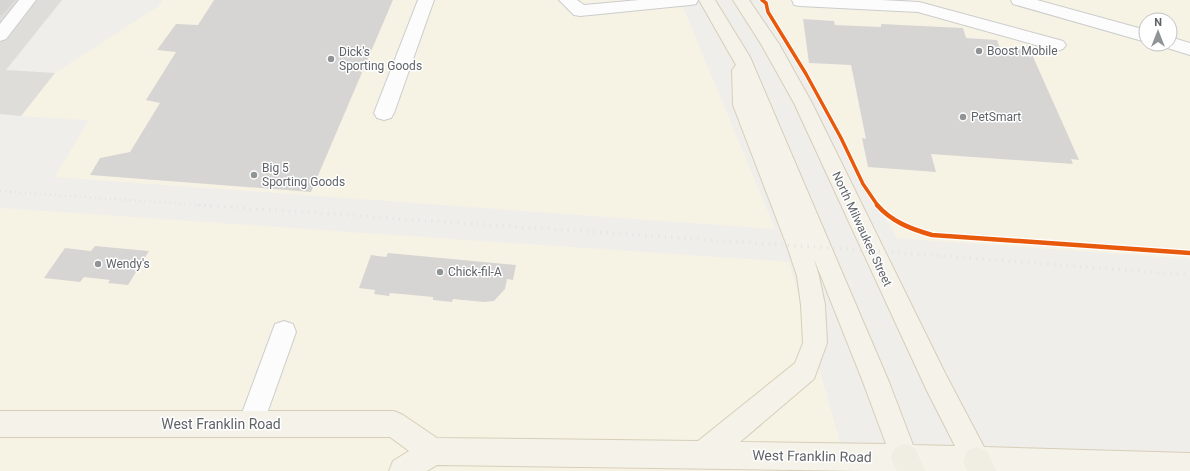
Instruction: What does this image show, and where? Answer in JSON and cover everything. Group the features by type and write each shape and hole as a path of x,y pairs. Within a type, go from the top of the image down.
{"main road":[{"path":"706,0 741,57 876,382 908,464"},
{"path":"716,0 729,8 762,48 783,68"},
{"name":"North Milwaukee Street","path":"741,0 770,44 803,103 936,382 980,466"},
{"path":"703,455 804,371 815,343 813,305 808,276 798,246 742,105 741,57"},
{"name":"West Franklin Road","path":"0,424 394,424 433,451 703,455 980,466 1190,467"},
{"path":"403,471 433,451"}],"lane":[{"path":"0,35 28,0"},
{"path":"384,113 426,0"},
{"path":"567,0 580,12 690,0"},
{"path":"1019,0 1138,34"},
{"path":"800,1 919,7 1057,45"},
{"path":"1178,45 1190,49"},
{"path":"251,424 284,332"}],"shaded area":[{"path":"0,0 62,0 6,70 55,73 21,116 0,114"},
{"path":"163,0 680,0 775,229 55,177 89,120 21,116 55,73 159,6"},
{"path":"768,0 1190,0 1190,259 897,238 775,19"},
{"path":"0,208 789,262 848,471 0,471"}],"building":[{"path":"0,0 15,0 2,15 0,15"},
{"path":"214,0 393,0 311,192 90,175 100,158 130,152 160,103 146,100 176,52 157,50 176,24 198,25"},
{"path":"803,19 834,21 835,25 881,27 881,24 963,28 966,38 997,40 1000,48 1030,50 1079,160 1071,159 1073,164 931,154 936,172 868,167 862,138 866,139 851,65 809,63"},
{"name":"Wendy's","path":"95,246 149,251 128,285 108,283 110,280 84,277 80,282 44,278 65,248 91,251"},
{"name":"Chick-fil-A","path":"388,253 516,265 513,280 507,279 505,289 494,301 484,302 453,299 452,302 433,300 433,297 390,293 389,296 374,294 375,290 359,288 371,255 386,257"}],"railway":[{"path":"0,191 213,206"},
{"path":"198,205 873,251 1190,275"}],"cycle path":[{"path":"762,0 766,3 768,12 815,90 868,193 881,209 892,219 911,229 932,235 1190,253"}],"place":[{"name":"Boost Mobile","path":"979,51"},
{"name":"Dick's Sporting Goods","path":"331,59"},
{"name":"PetSmart","path":"963,117"},
{"name":"Big 5 Sporting Goods","path":"254,175"},
{"name":"Wendy's","path":"98,264"},
{"name":"Chick-fil-A","path":"440,272"}]}
